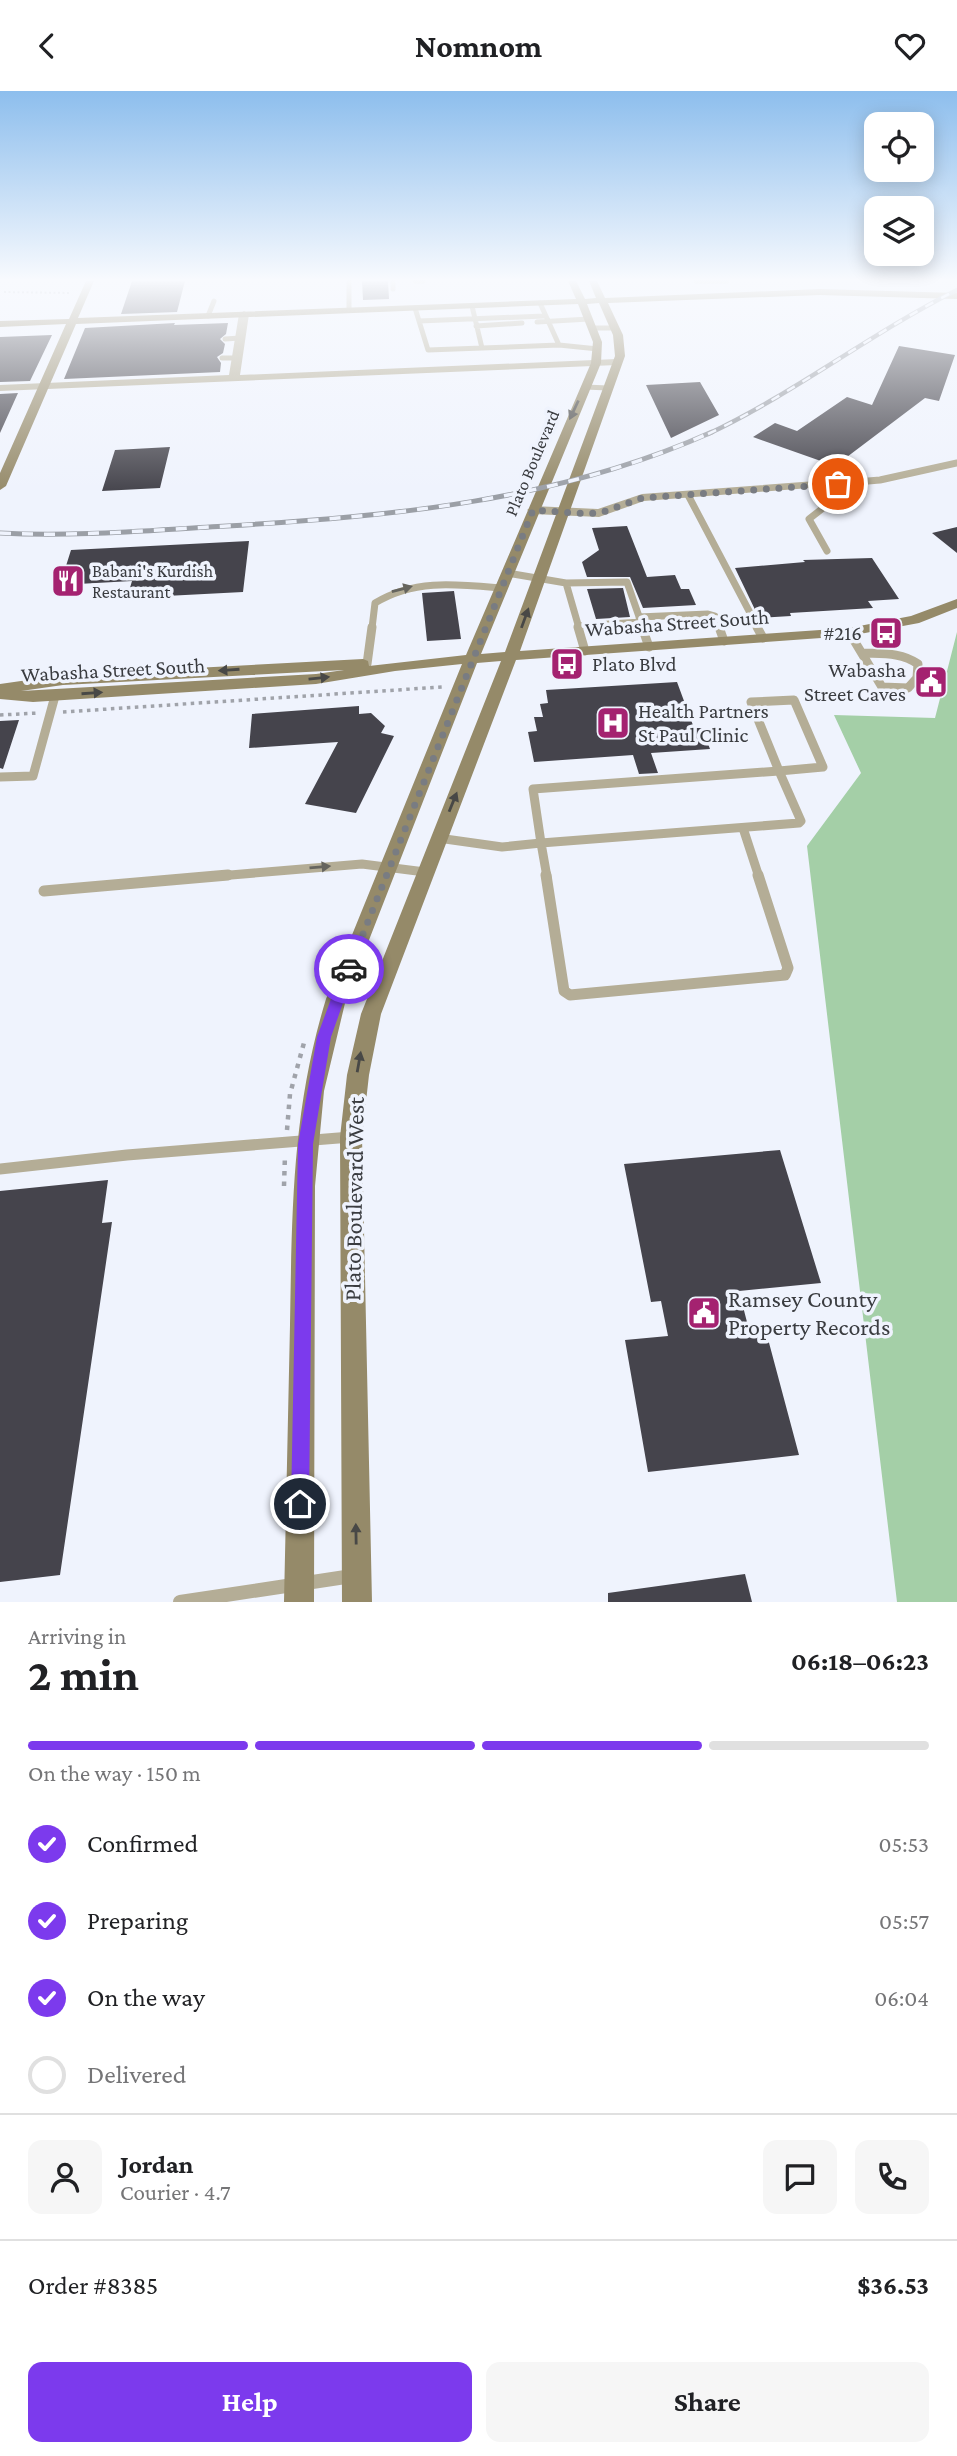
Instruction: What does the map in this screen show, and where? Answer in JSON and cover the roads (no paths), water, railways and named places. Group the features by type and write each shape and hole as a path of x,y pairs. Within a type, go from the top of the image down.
{"main road":[{"path":"0,486 60,352"},
{"name":"Plato Boulevard","path":"472,659 596,363 598,352"},
{"path":"510,656 620,352"},
{"name":"Wabasha Street South","path":"0,691 33,697 316,679 395,666 472,659 849,632 914,620 957,603"},
{"name":"Plato Boulevard West","path":"357,1602 351,1137 356,1080 371,1014 510,656"},
{"name":"Plato Boulevard West","path":"299,1593 306,1144 324,1037 336,999 472,659"},
{"name":"Wabasha Street South","path":"0,691 75,679 367,664 395,666"}],"street":[{"path":"234,378 238,352"},
{"path":"0,388 617,362"},
{"path":"533,510 598,513 642,498 856,482"}],"lane":[{"path":"223,356 237,356"},
{"path":"585,387 608,388"},
{"path":"856,482 880,480 957,463"},
{"path":"688,495 763,638"},
{"path":"827,551 809,519 832,501"},
{"path":"507,573 566,583 627,582 649,646"},
{"path":"566,583 585,651"},
{"path":"367,664 375,603 388,593 405,587 436,584 500,588"},
{"path":"578,626 709,614 715,616 724,641"},
{"path":"849,632 883,687 908,688 916,681 918,664 911,659 902,655 862,653"},
{"path":"0,777 33,776 55,696"},
{"path":"438,838 502,847 542,843 799,823 801,821 779,771 751,702 794,700 824,768 779,771 536,787 533,789 542,843 564,991 570,995 785,975 788,968 743,828"},
{"path":"44,891 362,864 425,872"},
{"path":"0,1169 170,1151 269,1143 306,1144 351,1137"},
{"path":"180,1602 299,1593 356,1576"}],"railway":[{"path":"712,432 772,400 851,352"},
{"path":"0,533 142,531 289,522 413,510 535,489 595,474 712,432"},
{"path":"708,434 712,432"}],"place":[{"name":"Babani's Kurdish Restaurant","path":"68,581"},
{"name":"#216","path":"886,633"},
{"name":"Plato Blvd","path":"567,664"},
{"name":"Wabasha Street Caves","path":"931,682"},
{"name":"Health Partners St Paul Clinic","path":"613,723"},
{"name":"Ramsey County Property Records","path":"704,1313"}]}
